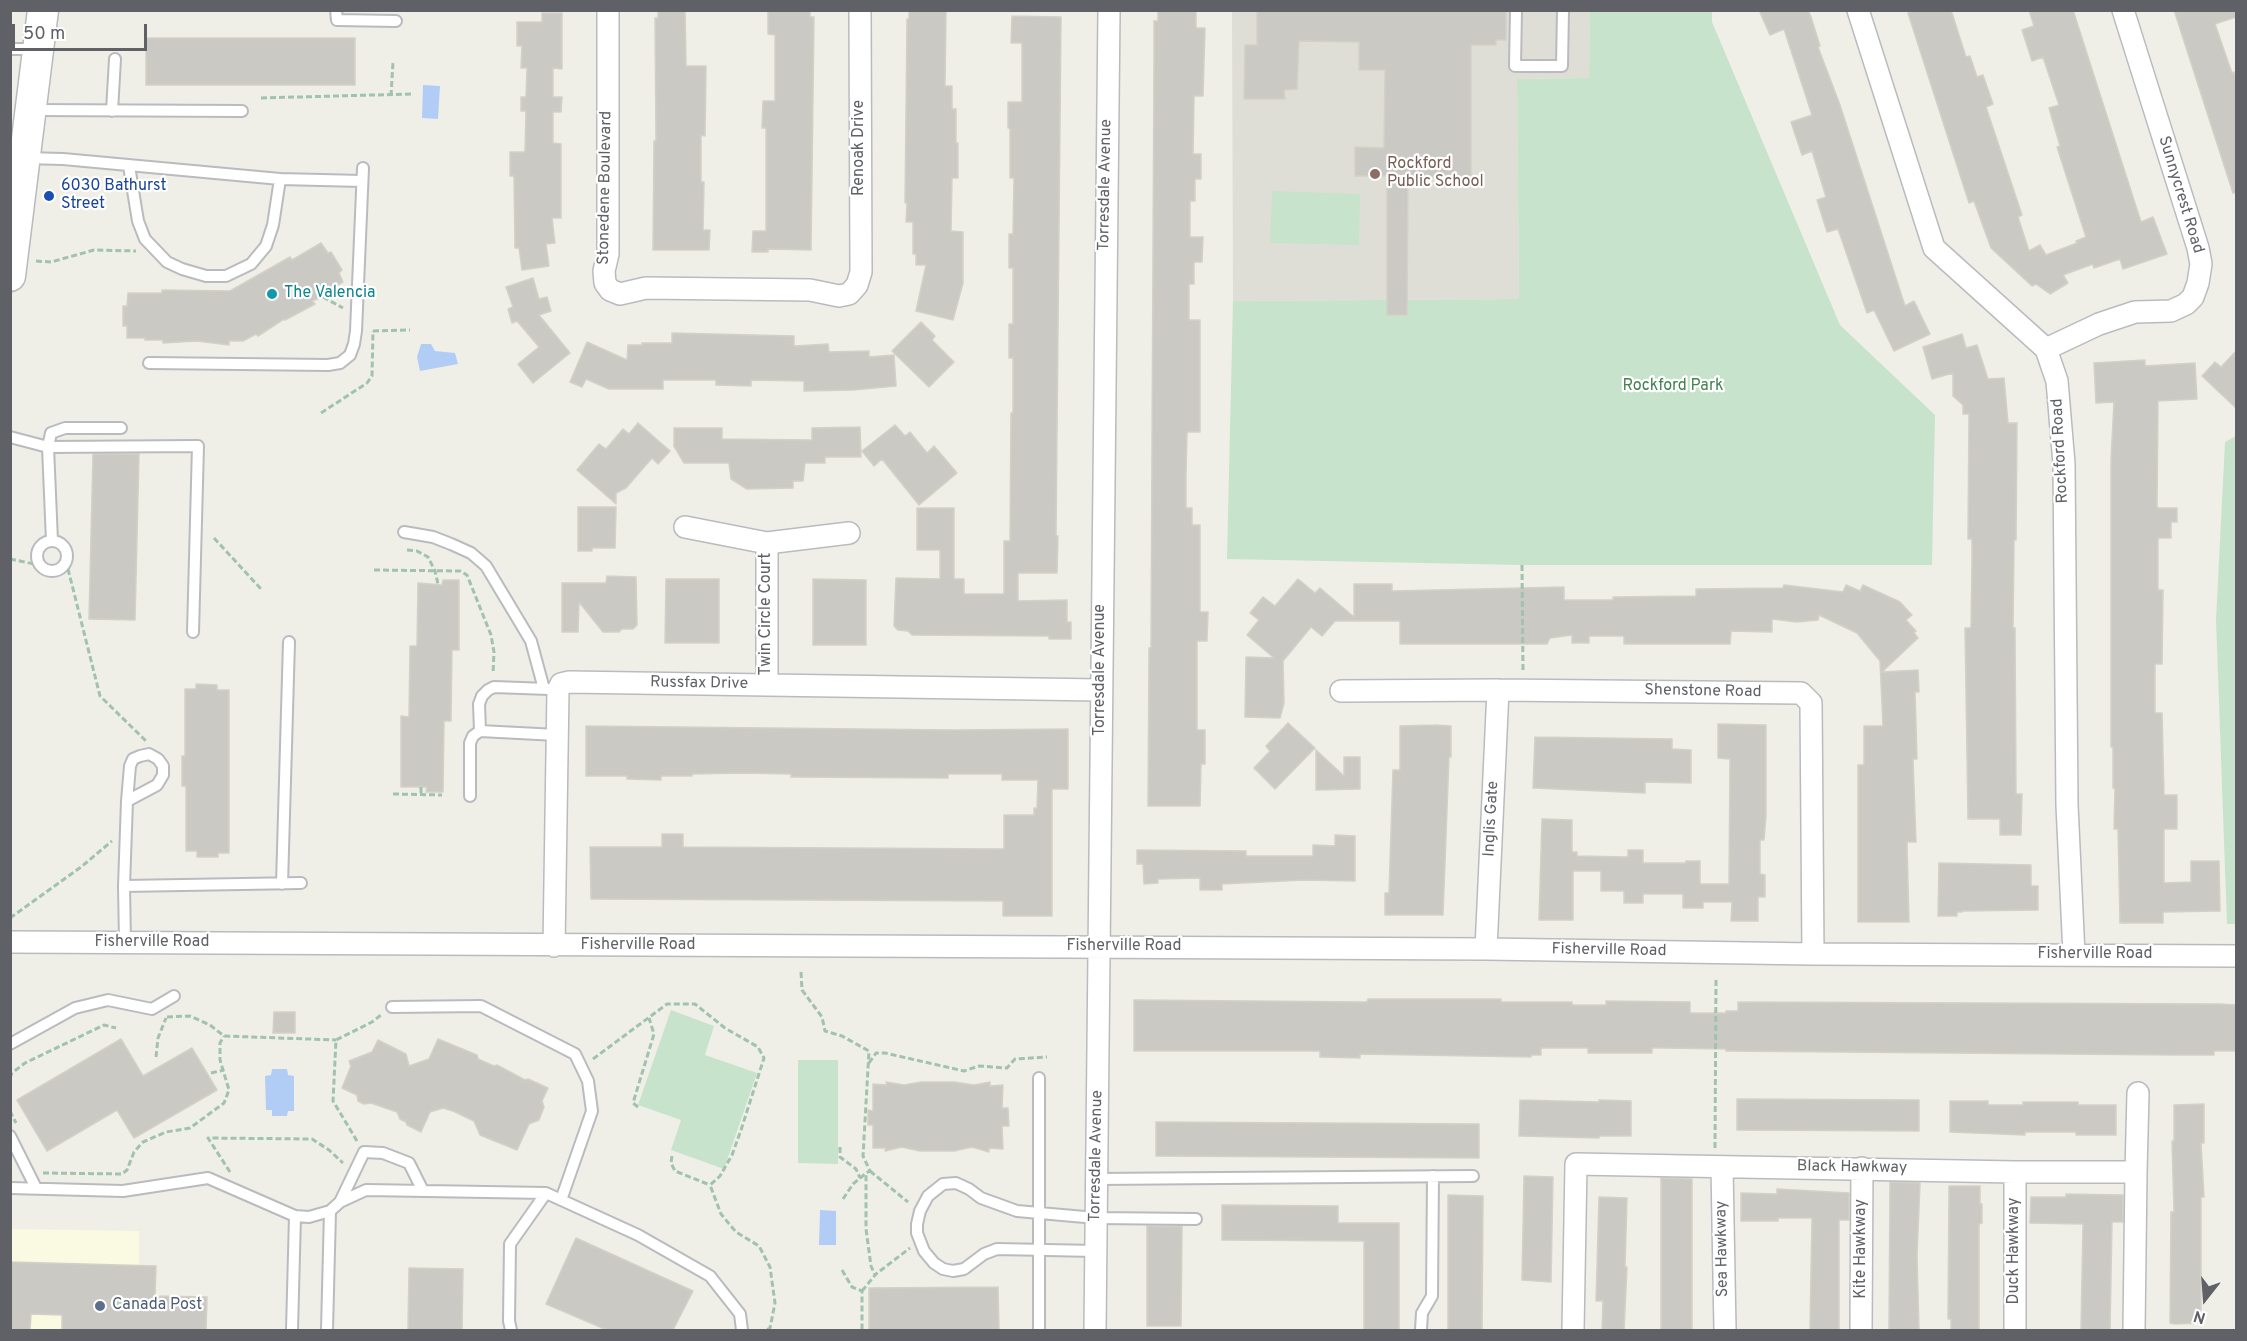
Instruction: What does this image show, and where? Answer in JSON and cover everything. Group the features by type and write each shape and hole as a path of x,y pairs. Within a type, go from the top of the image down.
{"main road":[{"path":"11,267 31,110 24,49 43,10"}],"street":[{"name":"Stonedene Boulevard","path":"608,10 608,254 604,271 605,283 610,290 620,294 646,288 810,290 839,296 849,294 857,285"},
{"name":"Renoak Drive","path":"857,285 861,272 860,10"},
{"name":"Torresdale Avenue","path":"1095,1330 1109,10"},
{"name":"Rockford Road","path":"1858,10 1934,248 2046,349 2057,381 2064,464 2067,805 2074,955"},
{"name":"Sunnycrest Road","path":"2046,349 2099,324 2135,312 2171,311 2186,304 2193,297 2198,283 2200,264 2198,248 2123,10"},
{"name":"Twin Circle Court","path":"685,527 767,543 849,533"},
{"name":"Twin Circle Court","path":"767,543 767,684"},
{"name":"Russfax Drive","path":"551,689 568,682 1100,690"},
{"path":"551,689 557,735 554,946"},
{"name":"Inglis Gate","path":"1486,949 1497,690"},
{"name":"Shenstone Road","path":"1341,691 1801,693 1810,703 1813,954"},
{"name":"Fisherville Road","path":"10,942 1486,949 1813,954 2236,956"},
{"path":"2134,1330 2138,1093"},
{"name":"Black Hawkway","path":"1573,1330 1576,1164 2136,1172"},
{"name":"Sea Hawkway","path":"1722,1167 1725,1330"},
{"name":"Kite Hawkway","path":"1861,1330 1862,1168"},
{"name":"Duck Hawkway","path":"2015,1172 2015,1330"}],"lane":[{"path":"336,10 337,20 396,21"},
{"path":"1516,10 1515,66 1562,66 1563,10"},
{"path":"112,111 115,59"},
{"path":"31,110 242,111"},
{"path":"25,158 63,159 280,179 362,181"},
{"path":"129,165 136,210 146,239 167,262 206,276 226,276 251,264 266,246 273,225 280,179"},
{"path":"149,363 328,365 340,363 350,355 356,331 363,168"},
{"path":"52,541 48,447 51,433 65,428 121,428"},
{"path":"10,437 48,447 198,446 193,632"},
{"path":"404,532 433,537 451,544 471,553 486,566 531,641 551,689 494,687 488,690 482,696 479,704 480,731"},
{"path":"52,541 61,544 66,552 66,562 59,570 46,570 39,565 37,551 42,543 52,541"},
{"path":"282,884 289,642"},
{"path":"470,796 470,743 473,736 480,731 557,735"},
{"path":"125,943 124,886 127,801 130,766 134,759 149,754 158,759 163,766 163,775 158,785 127,801"},
{"path":"124,886 301,883"},
{"path":"10,1044 75,1008 108,1000 152,1009 174,996"},
{"path":"392,1007 481,1006 575,1054 588,1080 592,1111 561,1200"},
{"path":"1039,1078 1039,1330"},
{"path":"15,1133 36,1188"},
{"path":"340,1202 364,1152 383,1153 409,1163 423,1191"},
{"path":"1420,1330 1422,1313 1432,1296 1433,1176"},
{"path":"1097,1179 1473,1176"},
{"path":"10,1188 123,1191 208,1179 295,1216 309,1217 330,1210 340,1202 366,1190 546,1193 638,1235 710,1276 740,1314 742,1330"},
{"path":"1096,1251 997,1249 984,1254 964,1269 953,1271 943,1269 934,1263 924,1251 917,1233 917,1224 920,1211 928,1196 943,1184 956,1183 981,1198 1017,1211 1096,1218 1196,1219"},
{"path":"511,1330 510,1244 546,1193"},
{"path":"327,1330 330,1210"},
{"path":"292,1330 295,1216"}],"path":[{"path":"391,96 393,62"},
{"path":"261,98 411,94"},
{"path":"11,267 51,262 94,250 141,252"},
{"path":"323,297 337,306 356,309"},
{"path":"356,331 410,330"},
{"path":"321,413 367,383 372,376 373,331"},
{"path":"214,538 261,589"},
{"path":"407,550 417,551 428,557 438,584"},
{"path":"10,559 39,565"},
{"path":"1522,565 1523,671"},
{"path":"59,570 69,569 100,696 156,750 158,759"},
{"path":"374,570 460,571 467,575 491,635 494,652 493,674"},
{"path":"421,787 422,794"},
{"path":"393,794 442,795"},
{"path":"10,918 81,867 126,829"},
{"path":"801,972 802,990 822,1017 825,1031 842,1036 869,1052 863,1155 868,1172 866,1229 874,1275"},
{"path":"1716,979 1715,1151 1722,1167"},
{"path":"581,1066 667,1004 695,1004 725,1028 759,1047 764,1058 732,1155 720,1176 710,1185"},
{"path":"152,1009 166,1017 190,1016 210,1025 224,1036 336,1040 372,1022 392,1007"},
{"path":"156,1056 162,1023 166,1017"},
{"path":"638,1107 633,1103 654,1034 649,1018"},
{"path":"10,1078 12,1073 25,1062 104,1025 116,1028"},
{"path":"37,1167 42,1173 122,1174 127,1170 134,1152 143,1142 166,1132 190,1128 224,1103 229,1090 220,1060 220,1043 224,1036"},
{"path":"336,1040 333,1101 364,1152"},
{"path":"868,1065 876,1053 964,1071 979,1066 1007,1068 1015,1059 1047,1058"},
{"path":"212,1073 224,1070"},
{"path":"10,1111 15,1133"},
{"path":"208,1179 231,1172 208,1138 312,1139 355,1171"},
{"path":"840,1147 840,1157 856,1169 860,1178"},
{"path":"672,1156 671,1163 675,1171 710,1185 721,1214 736,1232 759,1246 770,1267 775,1303 770,1328 766,1330"},
{"path":"843,1199 853,1184 868,1172"},
{"path":"868,1172 912,1206"},
{"path":"862,1330 862,1291 874,1275 911,1247"},
{"path":"842,1270 852,1287 862,1291"}],"shaded area":[{"name":"Rockford Public School","path":"1232,11 1590,11 1589,78 1517,79 1519,299 1233,301"},
{"path":"11,1229 139,1231 139,1330 11,1330"}],"green space":[{"name":"Rockford Park","path":"1590,11 1712,11 1712,22 1840,325 1935,415 1932,565 1522,565 1227,559 1233,301 1519,299 1517,79 1589,78"},
{"path":"1272,191 1360,194 1359,245 1270,243"},
{"path":"2236,436 2236,924 2227,924 2216,620 2225,442"},
{"path":"671,1010 714,1026 705,1055 757,1073 724,1169 671,1150 681,1120 638,1105"},
{"path":"798,1060 838,1060 838,1164 798,1163"}],"water":[{"path":"423,85 440,86 438,119 422,118"},
{"path":"421,344 431,344 435,351 455,353 458,364 420,371 417,357"},
{"path":"272,1069 287,1069 288,1075 294,1076 294,1111 288,1111 287,1116 272,1116 272,1110 266,1110 265,1076 271,1075"},
{"path":"820,1210 836,1211 836,1245 819,1245"}],"building":[{"path":"658,10 685,10 686,66 706,66 705,136 701,135 701,182 704,182 703,230 710,230 709,250 653,250 654,141 656,141 655,18 658,18"},
{"path":"768,10 810,10 810,17 814,17 811,250 768,249 768,252 752,252 753,231 766,231 766,128 762,128 763,101 775,101 775,35 768,34"},
{"path":"909,10 946,10 945,86 952,86 952,109 956,109 956,143 958,143 958,178 952,178 951,231 963,232 963,283 953,320 916,311 926,265 916,265 916,254 913,254 913,222 906,222 907,19 909,19"},
{"path":"1158,10 1196,10 1196,28 1205,28 1203,96 1194,96 1193,154 1201,154 1201,179 1195,179 1195,201 1190,201 1190,237 1203,237 1202,262 1194,262 1194,284 1189,284 1189,320 1200,320 1200,432 1187,432 1186,475 1186,508 1192,508 1192,525 1200,525 1200,612 1208,612 1207,641 1197,641 1197,730 1205,730 1205,764 1201,764 1200,806 1148,806 1154,21 1158,21"},
{"path":"1257,10 1506,10 1506,40 1496,40 1496,45 1471,45 1471,177 1408,177 1407,315 1387,315 1387,176 1355,176 1355,147 1384,148 1385,70 1359,70 1359,42 1299,41 1297,89 1284,90 1285,99 1244,99 1245,45 1257,45"},
{"path":"1759,10 1808,10 1811,17 1820,46 1818,47 1840,105 1905,306 1914,301 1930,334 1894,351 1874,310 1867,313 1838,229 1827,232 1817,200 1826,197 1812,151 1802,155 1791,122 1812,115 1784,29 1770,35"},
{"path":"1916,10 1951,10 1966,57 1970,56 1977,77 1983,75 1993,104 1986,107 2022,215 2018,217 2029,251 2040,245 2046,255 2086,237 2057,147 2060,146 2049,108 2059,105 2043,57 2032,61 2022,30 2034,26 2029,10 2073,10 2141,222 2153,217 2167,254 2123,269 2120,259 2094,268 2093,264 2063,275 2068,283 2050,294 2036,284 2032,286 1991,248 1974,201 1969,203 1908,13"},
{"path":"2174,10 2236,10 2236,17 2215,24 2236,80 2236,193 2233,193"},
{"path":"542,13 562,13 562,69 553,68 553,97 562,97 561,112 553,112 553,143 561,144 561,218 552,218 555,243 546,244 549,266 522,270 519,248 515,248 514,176 510,176 510,152 525,152 526,111 521,111 521,97 526,97 527,68 521,68 522,46 517,46 517,22 542,22"},
{"path":"1012,16 1061,17 1057,573 1018,573 1018,601 1067,600 1067,622 1071,622 1071,639 1049,639 1049,636 912,635 894,626 896,578 940,579 940,550 917,550 917,508 954,508 954,579 964,579 964,594 1004,594 1004,541 1010,541 1011,413 1013,413 1013,358 1009,358 1009,324 1013,324 1013,268 1009,268 1009,234 1013,234 1014,178 1010,178 1008,102 1022,102 1022,43 1011,43"},
{"path":"146,38 355,38 355,85 146,85"},
{"name":"The Valencia","path":"321,243 328,253 331,252 342,270 339,273 343,282 328,291 329,294 312,301 315,304 284,319 258,336 256,334 243,341 229,341 229,345 197,341 163,343 163,340 127,338 127,326 123,326 123,306 127,306 128,293 162,293 162,290 230,291 290,257 292,260"},
{"path":"533,278 539,299 547,297 551,311 539,315 570,353 533,383 518,364 539,347 517,321 512,323 508,309 513,307 506,287"},
{"path":"921,322 935,336 932,340 954,362 929,387 892,351"},
{"path":"672,333 794,336 794,346 828,344 829,352 869,351 869,357 894,355 896,386 804,391 804,381 751,380 751,386 716,385 716,380 663,380 663,389 609,389 586,379 582,387 570,382 587,342 627,360 628,345 672,343"},
{"path":"1962,334 1966,348 1977,345 1988,379 2004,378 2008,423 2017,423 2013,628 2015,628 2016,794 2022,794 2021,835 2000,835 2000,819 1968,819 1965,628 1971,628 1972,539 1968,539 1969,414 1963,414 1963,405 1953,396 1953,373 1932,379 1923,347"},
{"path":"2236,351 2236,408 2202,376 2215,362 2221,367"},
{"path":"2145,360 2145,366 2195,363 2197,399 2158,401 2157,506 2158,508 2177,508 2177,522 2171,522 2171,538 2158,538 2158,590 2163,590 2162,664 2155,664 2155,713 2162,713 2164,795 2177,795 2177,829 2164,829 2164,883 2191,882 2191,861 2219,861 2220,911 2163,912 2163,923 2120,923 2118,829 2114,829 2115,788 2113,788 2113,747 2111,747 2111,460 2114,402 2096,403 2094,363"},
{"path":"638,423 670,451 658,464 652,458 626,488 616,493 616,504 577,470 599,444 606,449 623,429 629,434"},
{"path":"895,425 905,436 910,432 927,453 934,446 957,473 919,505 882,459 874,466 862,451"},
{"path":"860,427 861,457 825,457 825,463 805,463 803,481 793,481 793,488 747,489 731,479 729,463 684,463 674,446 674,428 722,428 722,439 812,440 812,428"},
{"path":"93,454 139,454 135,620 89,619"},
{"path":"578,507 616,507 615,548 592,548 592,551 578,551"},
{"path":"607,576 636,577 637,625 633,629 622,629 619,632 603,632 579,602 578,632 562,632 562,583 606,583"},
{"path":"666,579 719,579 719,643 665,643"},
{"path":"813,579 866,580 866,645 813,645"},
{"path":"1298,579 1315,593 1320,588 1354,617 1354,584 1392,584 1392,591 1564,587 1564,600 1696,596 1696,589 1783,588 1784,585 1843,592 1846,585 1860,591 1863,585 1900,602 1912,615 1906,620 1916,631 1914,633 1918,638 1882,672 1918,670 1919,692 1915,692 1917,759 1913,759 1916,842 1907,842 1909,922 1858,922 1858,765 1864,765 1864,726 1883,726 1880,661 1857,633 1819,615 1818,620 1797,622 1772,619 1772,632 1731,631 1730,644 1624,644 1624,636 1589,636 1589,643 1572,643 1572,635 1550,638 1547,644 1400,644 1400,621 1335,621 1322,636 1311,627 1283,661 1284,703 1280,718 1245,717 1246,657 1274,658 1247,635 1259,620 1250,613 1263,597 1275,606"},
{"path":"443,580 459,580 459,650 452,650 451,721 444,721 443,792 426,792 427,787 401,787 401,716 409,717 410,646 417,646 418,583 442,585"},
{"path":"196,684 217,685 217,690 229,690 229,853 218,853 218,857 197,857 197,851 186,851 186,786 182,786 182,756 185,756 185,689 196,689"},
{"path":"1288,723 1315,748 1275,789 1254,768 1270,751 1266,746"},
{"path":"1718,724 1766,725 1766,815 1764,840 1760,840 1760,874 1765,875 1765,897 1758,897 1758,921 1731,921 1732,902 1703,902 1703,908 1683,908 1683,894 1643,894 1643,903 1624,903 1624,891 1601,891 1601,871 1573,871 1573,920 1539,920 1542,819 1572,820 1572,852 1577,852 1577,856 1628,857 1628,850 1643,850 1643,863 1700,861 1700,884 1729,884 1730,759 1718,758"},
{"path":"586,726 1068,729 1068,789 1052,789 1052,916 1003,916 1003,901 591,899 590,847 662,847 662,834 683,834 683,847 1004,849 1004,815 1034,815 1034,808 1037,808 1038,780 1002,780 1002,774 948,774 948,778 791,777 791,774 743,773 661,776 661,780 627,779 627,776 586,776"},
{"path":"1400,726 1451,726 1443,915 1385,915 1385,893 1389,893 1393,770 1400,770"},
{"path":"1535,737 1672,739 1672,749 1691,750 1691,783 1645,782 1645,793 1533,788"},
{"path":"1316,750 1344,776 1344,757 1360,757 1360,789 1316,790"},
{"path":"1335,835 1355,836 1355,881 1304,880 1222,884 1222,890 1200,890 1200,878 1158,879 1158,883 1144,884 1143,864 1137,864 1137,850 1246,851 1246,856 1313,856 1313,845 1335,846"},
{"path":"1939,863 2031,865 2031,886 2038,886 2038,910 1962,911 1957,912 1957,916 1938,916"},
{"path":"1368,999 1501,999 1501,1002 1572,1002 1572,1005 1606,1005 1606,1001 1690,1002 1690,1013 1738,1011 1738,1002 2220,1004 2236,1005 2236,1051 2214,1051 2214,1055 2176,1055 1726,1051 1726,1049 1652,1048 1652,1053 1588,1053 1588,1048 1541,1048 1541,1055 1531,1055 1531,1057 1360,1054 1360,1058 1320,1057 1320,1051 1134,1051 1134,1000 1367,1002"},
{"path":"274,1012 295,1012 295,1033 273,1033"},
{"path":"121,1039 143,1076 192,1048 217,1090 134,1138 117,1110 47,1151 17,1100"},
{"path":"438,1039 477,1055 478,1059 494,1066 497,1065 525,1080 528,1079 548,1088 542,1101 544,1107 539,1120 529,1124 517,1150 480,1135 474,1121 453,1111 443,1108 430,1112 421,1132 407,1125 400,1119 397,1112 371,1103 364,1104 358,1101 357,1095 342,1088 351,1066 349,1061 372,1052 378,1040 406,1054 409,1066 429,1059"},
{"path":"886,1082 904,1085 921,1082 954,1082 974,1085 990,1082 990,1086 1003,1085 1002,1108 1008,1108 1009,1126 1002,1126 1003,1149 989,1148 989,1152 972,1147 954,1151 920,1151 902,1147 885,1151 886,1148 873,1148 873,1125 868,1125 868,1110 873,1111 873,1084 887,1085"},
{"path":"1737,1099 1919,1100 1919,1131 1737,1130"},
{"path":"1520,1100 1631,1101 1631,1136 1599,1136 1599,1138 1519,1136"},
{"path":"1950,1101 1988,1101 1988,1105 2023,1105 2023,1102 2078,1102 2078,1105 2116,1105 2116,1135 2076,1135 2076,1132 2025,1132 2025,1135 1950,1132"},
{"path":"2204,1104 2204,1143 2201,1143 2204,1197 2201,1197 2201,1323 2174,1324 2170,1323 2171,1212 2174,1212 2172,1141 2174,1141 2174,1105"},
{"path":"1156,1122 1479,1124 1479,1158 1156,1156"},
{"path":"1524,1176 1553,1177 1551,1282 1522,1280"},
{"path":"1661,1178 1692,1179 1692,1330 1661,1330"},
{"path":"1890,1182 1920,1183 1917,1256 1919,1330 1889,1330"},
{"path":"1949,1186 1980,1186 1982,1223 1979,1224 1979,1330 1951,1330 1951,1319 1948,1319"},
{"path":"1777,1189 1849,1193 1849,1220 1839,1220 1839,1330 1810,1330 1812,1218 1741,1221 1741,1193 1777,1194"},
{"path":"2066,1194 2123,1195 2123,1222 2112,1222 2110,1330 2081,1330 2083,1224 2030,1223 2031,1197 2066,1197"},
{"path":"1448,1195 1483,1196 1482,1330 1448,1330"},
{"path":"1599,1197 1627,1198 1624,1330 1602,1330 1603,1301 1596,1301"},
{"path":"1222,1205 1338,1206 1338,1223 1399,1223 1399,1330 1364,1330 1364,1241 1222,1240"},
{"path":"1147,1226 1182,1226 1181,1326 1147,1326"},
{"path":"576,1238 693,1291 673,1330 607,1330 546,1304"},
{"path":"10,1262 156,1266 155,1296 207,1297 206,1330 62,1330 62,1315 31,1314 30,1330 10,1330"},
{"path":"409,1268 463,1269 462,1330 408,1330"},
{"path":"998,1287 999,1330 869,1330 869,1288"}],"place":[{"name":"Rockford Public School","path":"1375,174"},
{"name":"6030 Bathurst Street","path":"49,196"},
{"name":"The Valencia","path":"272,294"},
{"name":"Canada Post","path":"100,1306"}]}
